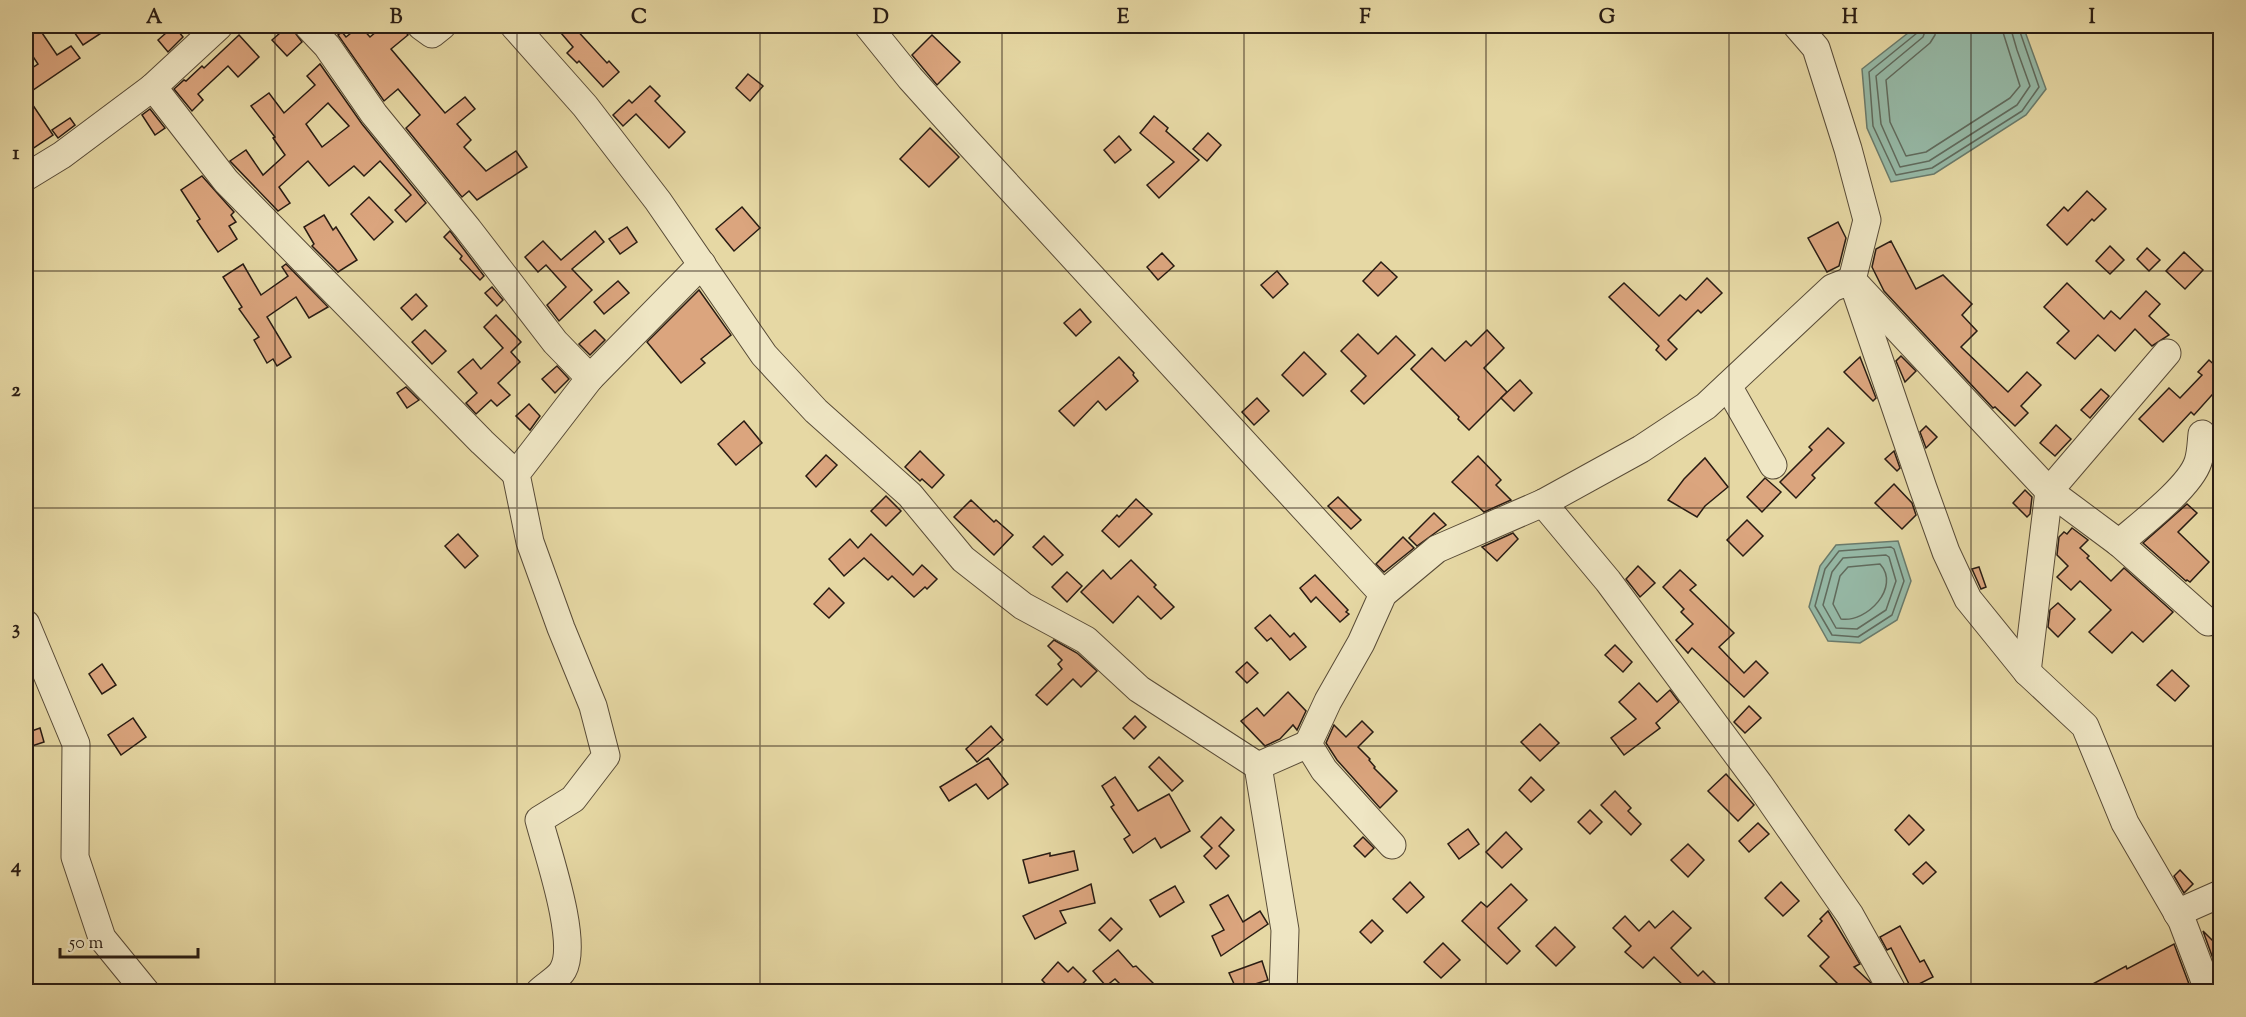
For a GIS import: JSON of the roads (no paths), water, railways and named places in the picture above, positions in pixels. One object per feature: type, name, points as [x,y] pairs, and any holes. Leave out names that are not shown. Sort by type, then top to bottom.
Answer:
[{"type":"street","points":[[26,177],[62,155],[153,87],[219,26]]},
{"type":"street","points":[[308,26],[327,46],[374,114],[468,229],[555,342],[590,378]]},
{"type":"street","points":[[421,26],[432,34],[442,26]]},
{"type":"street","points":[[514,26],[585,106],[658,201],[764,355],[816,411],[910,495],[963,559],[1023,606],[1086,640],[1139,689],[1258,766],[1285,930],[1283,992]]},
{"type":"street","points":[[868,26],[910,78],[964,138],[1383,594]]},
{"type":"street","points":[[1797,26],[1816,48],[1848,149],[1867,220],[1852,280],[1946,552],[1968,599],[2027,672],[2085,726],[2125,823],[2177,912],[2209,992]]},
{"type":"street","points":[[153,87],[226,181],[516,474],[530,543],[593,706],[606,756],[573,799],[538,820],[562,903],[568,951],[563,970],[538,992]]},
{"type":"street","points":[[516,474],[590,378],[702,264]]},
{"type":"street","points":[[1258,766],[1308,744],[1328,701],[1361,643],[1383,594],[1437,549],[1543,504],[1641,449],[1706,406],[1832,288],[1852,280]]},
{"type":"street","points":[[1852,280],[2049,491],[2119,543],[2208,622]]},
{"type":"street","points":[[2027,672],[2049,491],[2167,353]]},
{"type":"street","points":[[1728,386],[1773,465]]},
{"type":"street","points":[[2119,543],[2162,507],[2181,487],[2198,463],[2202,434]]},
{"type":"street","points":[[1543,504],[1608,581],[1759,784],[1850,915],[1893,992]]},
{"type":"street","points":[[26,624],[75,744],[75,857],[102,938],[146,992]]},
{"type":"street","points":[[1308,744],[1324,770],[1392,844]]},
{"type":"street","points":[[2177,912],[2220,894]]},
{"type":"water","points":[[1917,26],[2023,26],[2046,89],[2026,115],[1934,174],[1891,182],[1867,128],[1862,69]]},
{"type":"water","points":[[1898,541],[1911,581],[1897,620],[1860,643],[1828,641],[1809,607],[1820,566],[1836,545]]}]
